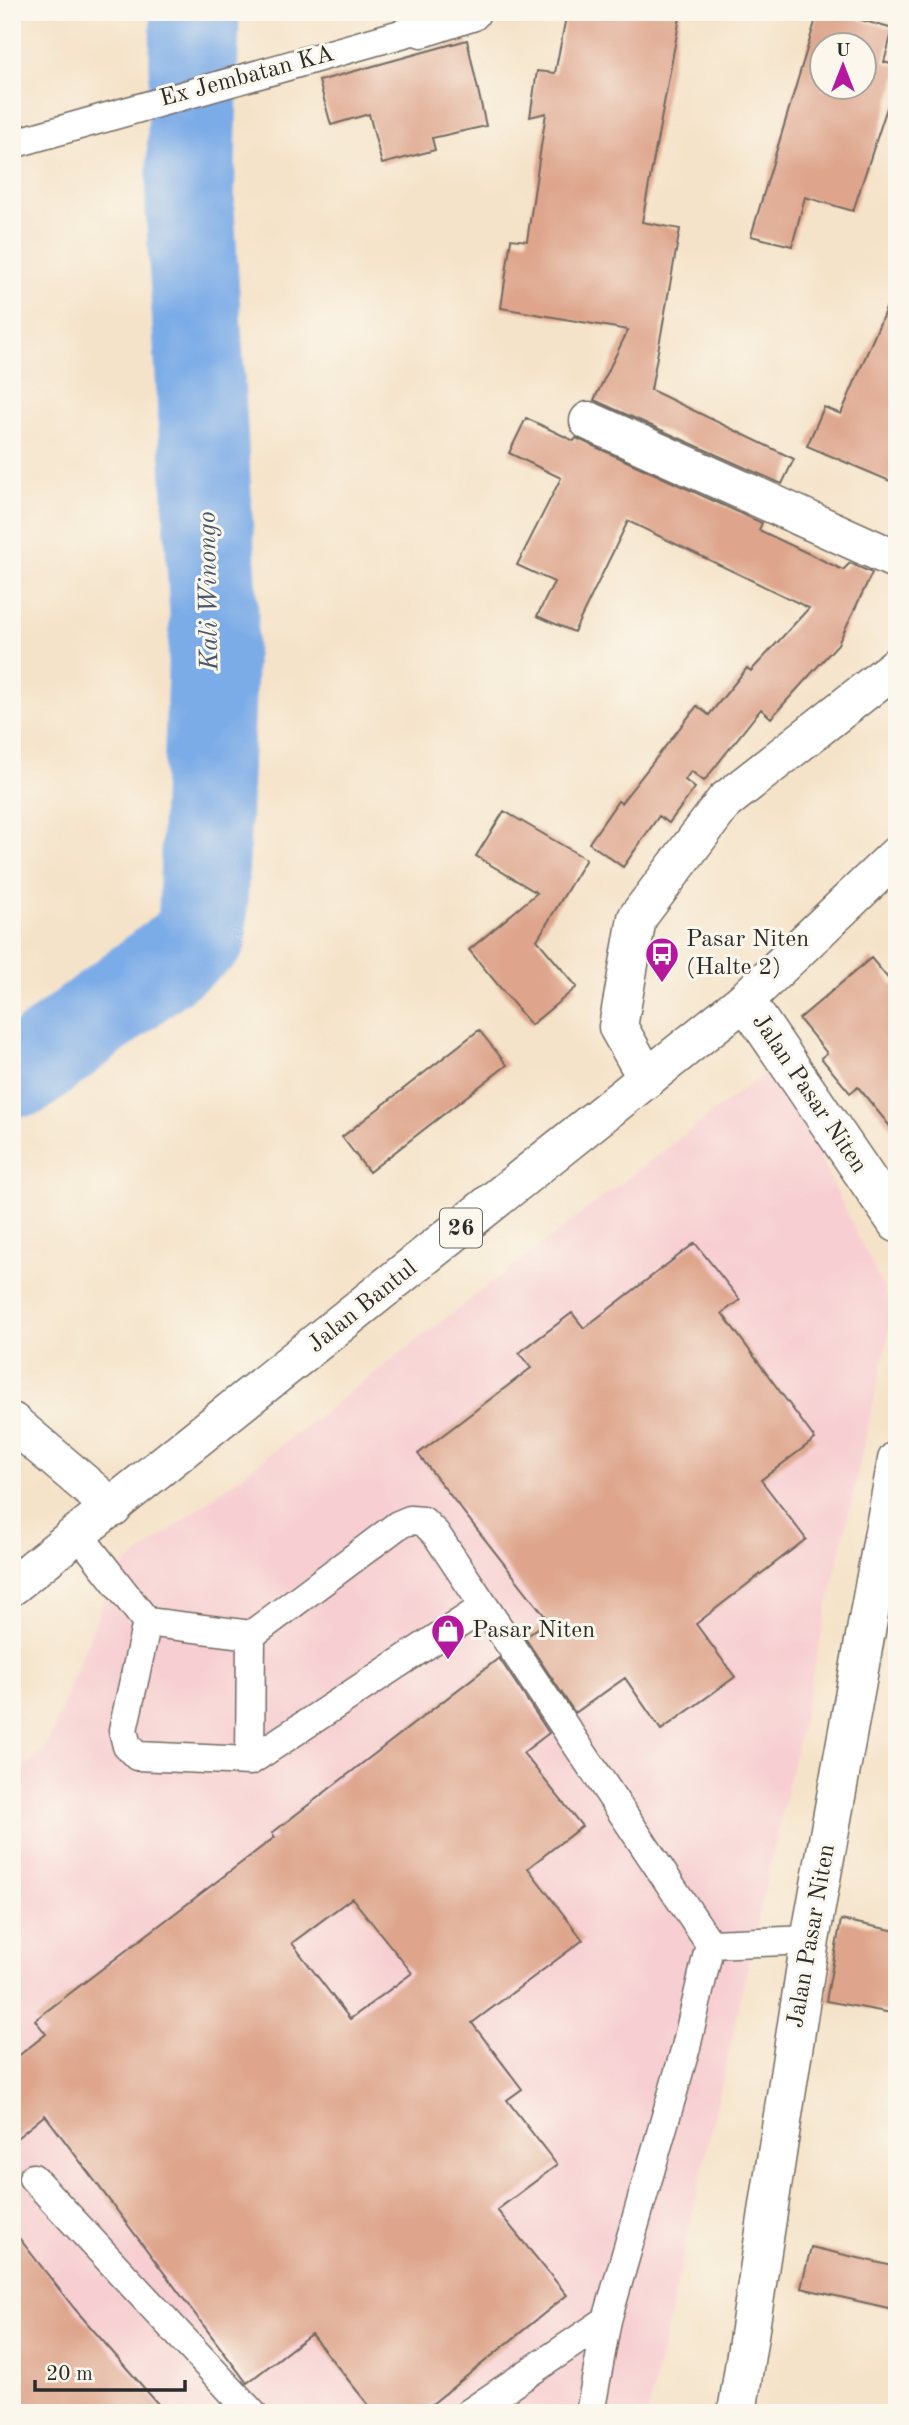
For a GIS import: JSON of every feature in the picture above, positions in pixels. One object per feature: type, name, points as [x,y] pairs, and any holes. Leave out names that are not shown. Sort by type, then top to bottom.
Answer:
[{"type":"street","points":[[422,28],[471,12]]},
{"type":"street","points":[[589,421],[897,560]]},
{"type":"street","points":[[646,1079],[618,1027],[637,918],[725,801],[897,666]]},
{"type":"street","name":"Jalan Bantul","points":[[12,1586],[113,1508],[745,1000],[897,855]]},
{"type":"street","name":"Jalan Pasar Niten","points":[[745,1000],[897,1223]]},
{"type":"street","points":[[12,1422],[113,1508]]},
{"type":"street","name":"Jalan Pasar Niten","points":[[737,2413],[810,1940],[897,1460]]},
{"type":"lane","name":"Ex Jembatan KA","points":[[12,144],[422,28]]},
{"type":"lane","points":[[79,1535],[147,1622],[251,1635],[398,1525],[410,1520],[423,1521],[436,1534],[710,1944],[686,2047],[607,2320],[590,2413]]},
{"type":"lane","points":[[147,1622],[123,1730],[127,1746],[137,1756],[250,1761],[484,1607]]},
{"type":"lane","points":[[250,1761],[251,1635]]},
{"type":"lane","points":[[710,1944],[810,1940]]},
{"type":"lane","points":[[33,2178],[252,2413]]},
{"type":"lane","points":[[469,2413],[607,2320]]},
{"type":"shaded area","name":"Pasar Niten","points":[[775,1065],[894,1310],[648,2413],[12,2413],[12,1776],[45,1749],[115,1573]]},
{"type":"building","points":[[567,12],[681,12],[642,222],[680,229],[651,390],[794,459],[782,484],[594,400],[628,330],[501,308],[511,239],[527,241],[546,113],[530,117],[537,71],[555,73]]},
{"type":"building","points":[[818,12],[833,12],[893,29],[884,62],[897,66],[897,77],[853,211],[805,197],[792,246],[751,236],[808,45],[808,102],[878,102],[878,32],[812,32]]},
{"type":"building","points":[[467,40],[486,126],[432,138],[435,150],[382,164],[369,114],[331,125],[319,81]]},
{"type":"building","points":[[897,283],[897,484],[807,446],[824,407],[841,414]]},
{"type":"building","points":[[526,418],[762,523],[759,530],[843,570],[850,563],[872,573],[838,644],[771,718],[761,709],[704,781],[691,771],[685,780],[695,788],[669,823],[659,816],[623,867],[589,843],[618,801],[621,803],[697,706],[709,715],[747,668],[751,671],[809,608],[628,521],[574,632],[537,616],[554,582],[517,565],[561,478],[509,453]]},
{"type":"building","points":[[504,811],[586,859],[537,940],[577,987],[531,1025],[469,950],[537,893],[476,856]]},
{"type":"building","points":[[871,958],[897,989],[897,1135],[858,1087],[850,1093],[821,1058],[827,1053],[799,1019]]},
{"type":"building","points":[[479,1030],[507,1065],[369,1172],[342,1137]]},
{"type":"building","points":[[695,1243],[740,1300],[722,1313],[815,1439],[761,1480],[806,1539],[696,1624],[735,1677],[661,1730],[625,1678],[575,1713],[525,1638],[548,1620],[418,1454],[531,1368],[519,1353],[572,1313],[584,1328]]},
{"type":"building","points":[[499,1658],[549,1733],[523,1753],[582,1826],[528,1868],[583,1940],[472,2023],[522,2089],[507,2100],[557,2165],[497,2210],[567,2295],[421,2413],[375,2413],[311,2334],[247,2383],[45,2115],[12,2142],[12,2061],[46,2034],[35,2020],[275,1837],[272,1833]],"holes":[[[352,1898],[412,1973],[350,2019],[292,1943]]]},
{"type":"building","points":[[841,1920],[897,1931],[897,2014],[826,2001]]},
{"type":"building","points":[[12,2229],[74,2308],[166,2413],[12,2413]]},
{"type":"building","points":[[811,2247],[897,2267],[897,2310],[801,2288]]},
{"type":"waterway","name":"Kali Winongo","points":[[12,1072],[24,1072],[202,935],[214,615],[190,209],[195,12]]},
{"type":"place","name":"Pasar Niten (Halte 2)","points":[[662,984]]},
{"type":"place","name":"Pasar Niten","points":[[448,1661]]}]
